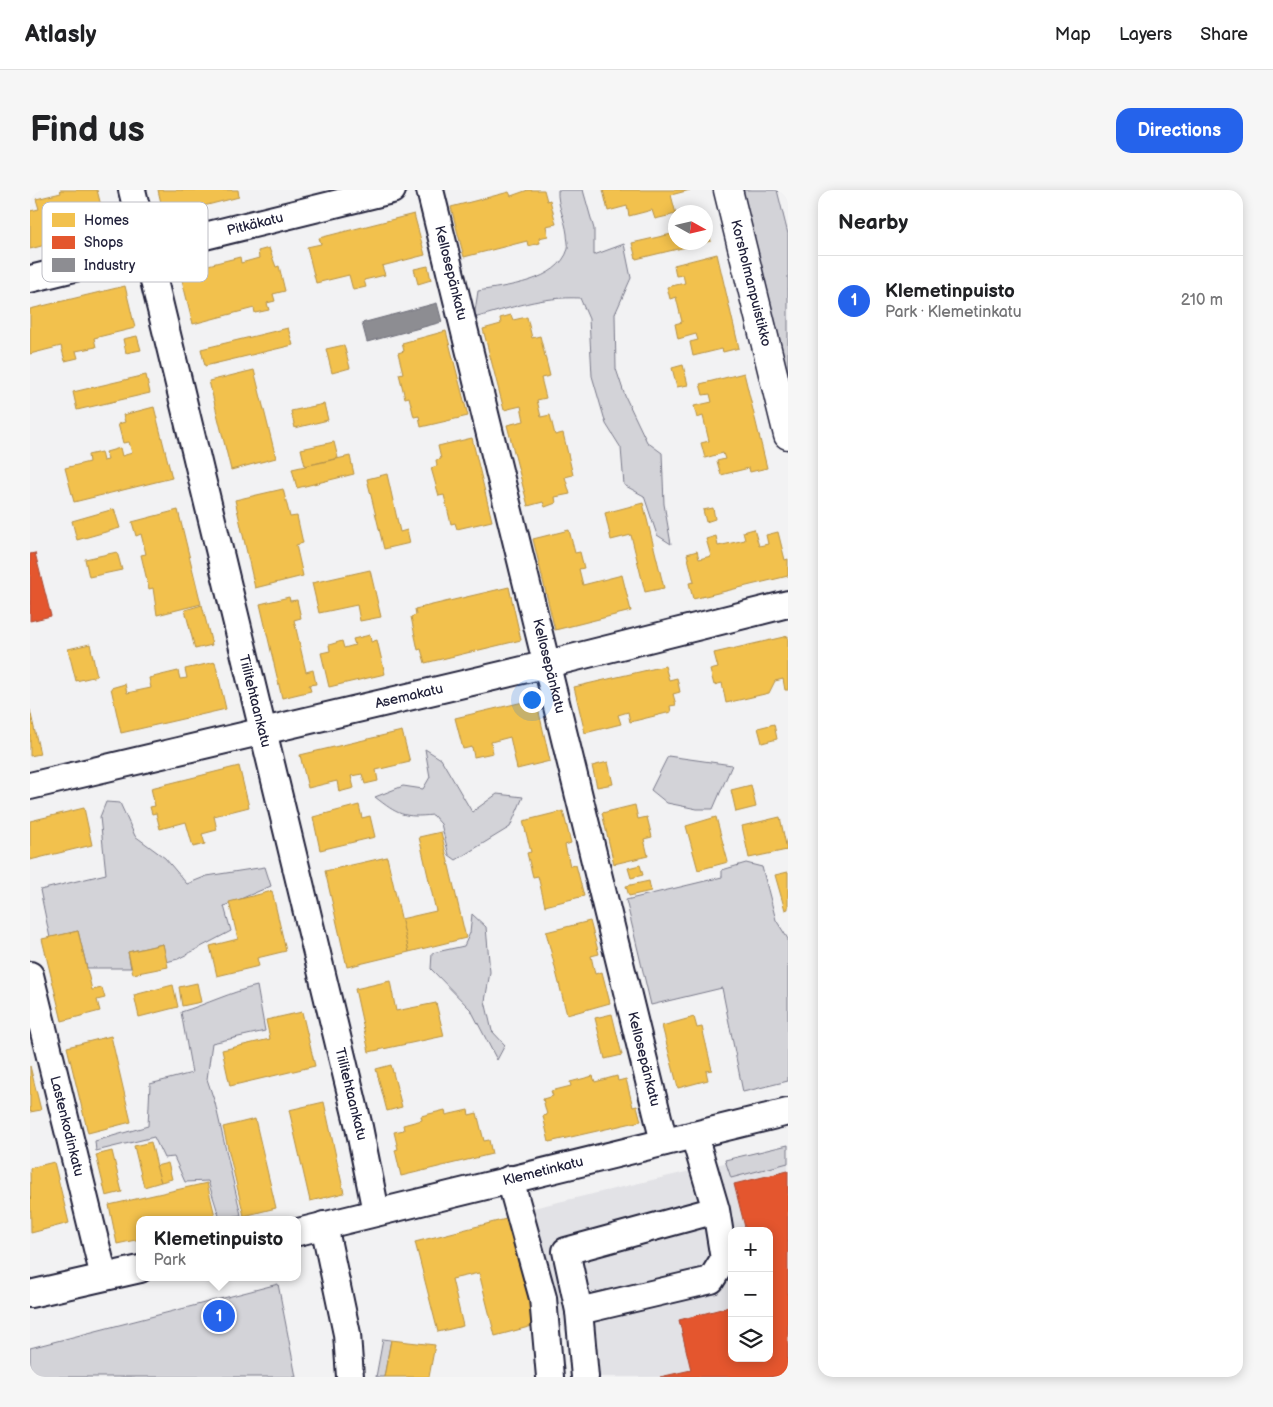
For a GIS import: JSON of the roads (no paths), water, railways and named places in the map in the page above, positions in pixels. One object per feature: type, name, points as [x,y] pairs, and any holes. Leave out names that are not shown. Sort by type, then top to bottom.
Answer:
[{"type":"main road","name":"Korsholmanpuistikko","points":[[728,190],[788,435]]},
{"type":"street","name":"Pitkäkatu","points":[[208,236],[392,190]]},
{"type":"street","name":"Kellosepänkatu","points":[[430,190],[664,1142]]},
{"type":"street","name":"Tiilitehtaankatu","points":[[153,282],[363,1146],[376,1212]]},
{"type":"street","name":"Asemakatu","points":[[30,786],[548,664],[788,604]]},
{"type":"street","name":"Lastenkodinkatu","points":[[30,975],[104,1277]]},
{"type":"street","name":"Klemetinkatu","points":[[301,1231],[788,1112]]},
{"type":"street","points":[[543,1298],[577,1301],[711,1280],[724,1259],[716,1210],[694,1134]]},
{"type":"street","points":[[510,1179],[543,1298],[550,1377]]},
{"type":"street","points":[[585,1377],[577,1301],[566,1251],[716,1210]]},
{"type":"street","points":[[324,1225],[347,1334],[350,1377]]},
{"type":"street","points":[[30,1294],[136,1270]]},
{"type":"place","name":"Klemetinpuisto","points":[[219,1316]]}]
